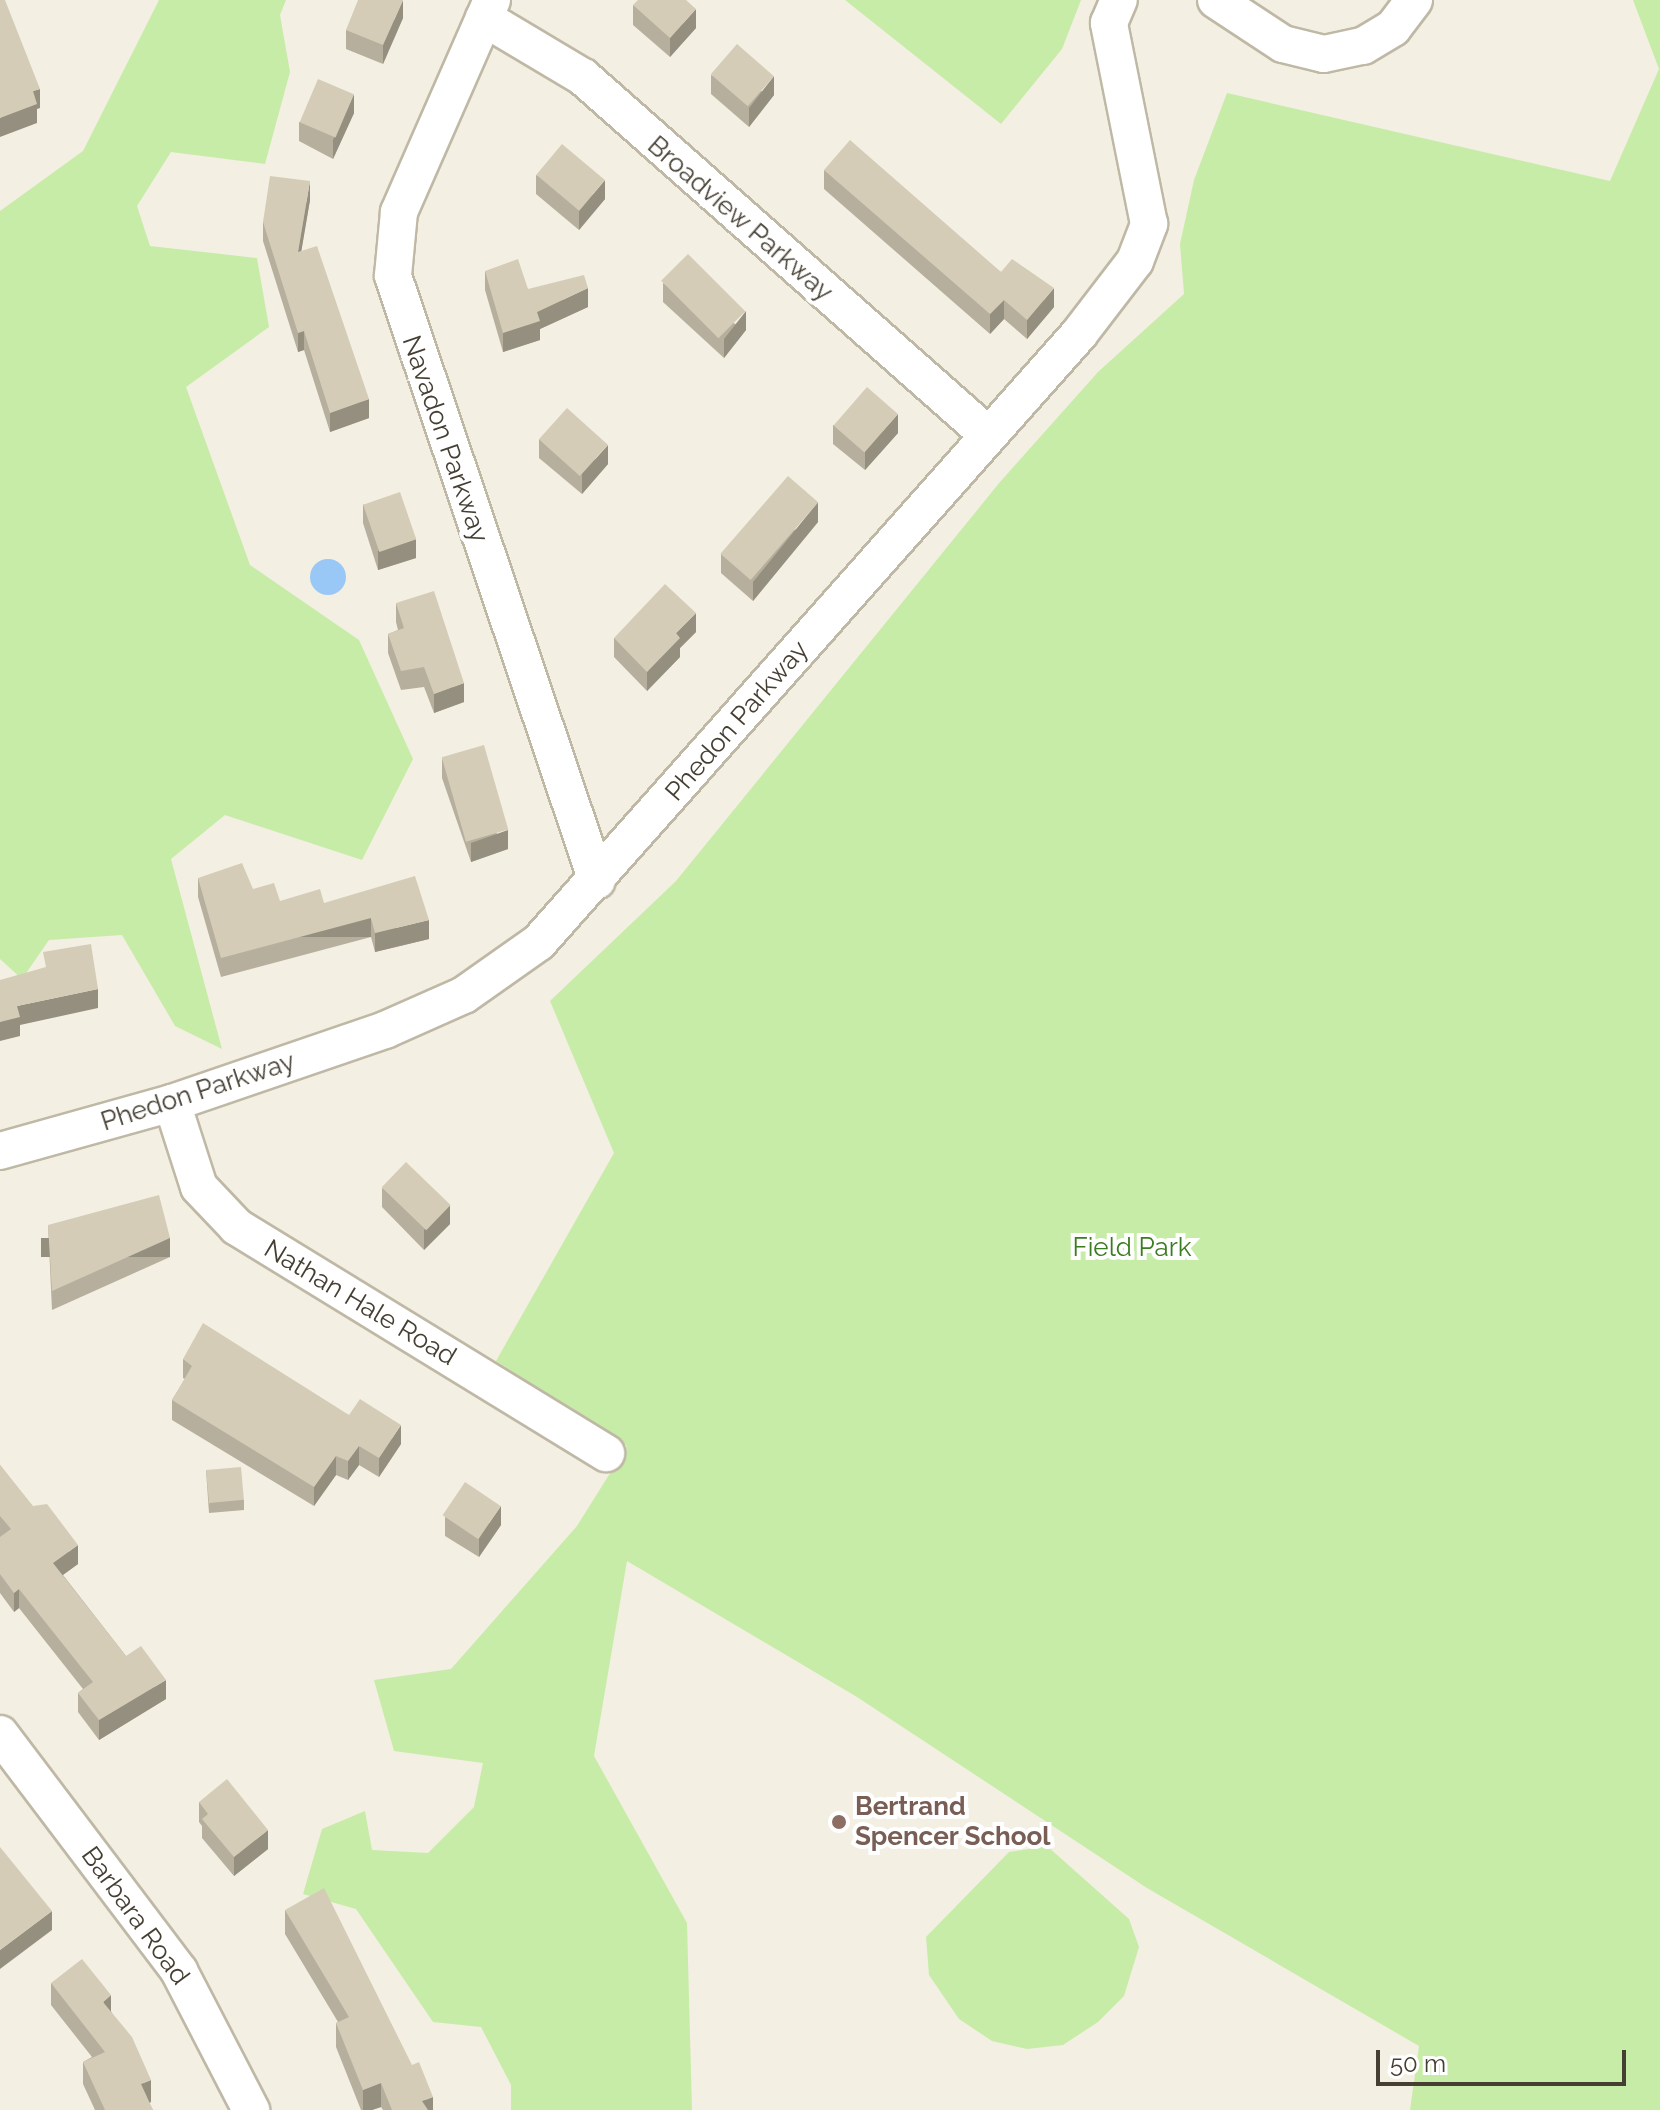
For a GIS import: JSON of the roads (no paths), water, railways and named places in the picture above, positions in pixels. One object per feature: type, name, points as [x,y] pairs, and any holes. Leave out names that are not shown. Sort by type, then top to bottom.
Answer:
[{"type":"street","name":"Phedon Parkway","points":[[0,1151],[172,1103],[385,1030],[464,995],[539,942],[597,881],[1117,285],[1149,224],[1109,23],[1119,0]]},
{"type":"street","points":[[1216,0],[1283,44],[1324,54],[1363,46],[1393,28],[1414,0]]},
{"type":"street","name":"Broadview Parkway","points":[[488,9],[583,77],[987,434]]},
{"type":"street","name":"Navadon Parkway","points":[[488,9],[399,212],[393,276],[597,881]]},
{"type":"street","name":"Nathan Hale Road","points":[[172,1103],[199,1187],[237,1227],[606,1453]]},
{"type":"street","name":"Barbara Road","points":[[0,1734],[179,1971],[251,2110]]},
{"type":"water","points":[[328,559],[341,564],[346,577],[341,590],[328,595],[315,590],[310,577],[315,564]]},
{"type":"place","name":"Bertrand Spencer School","points":[[839,1822]]},
{"type":"park label","name":"Field Park","points":[[1132,1248]]}]
